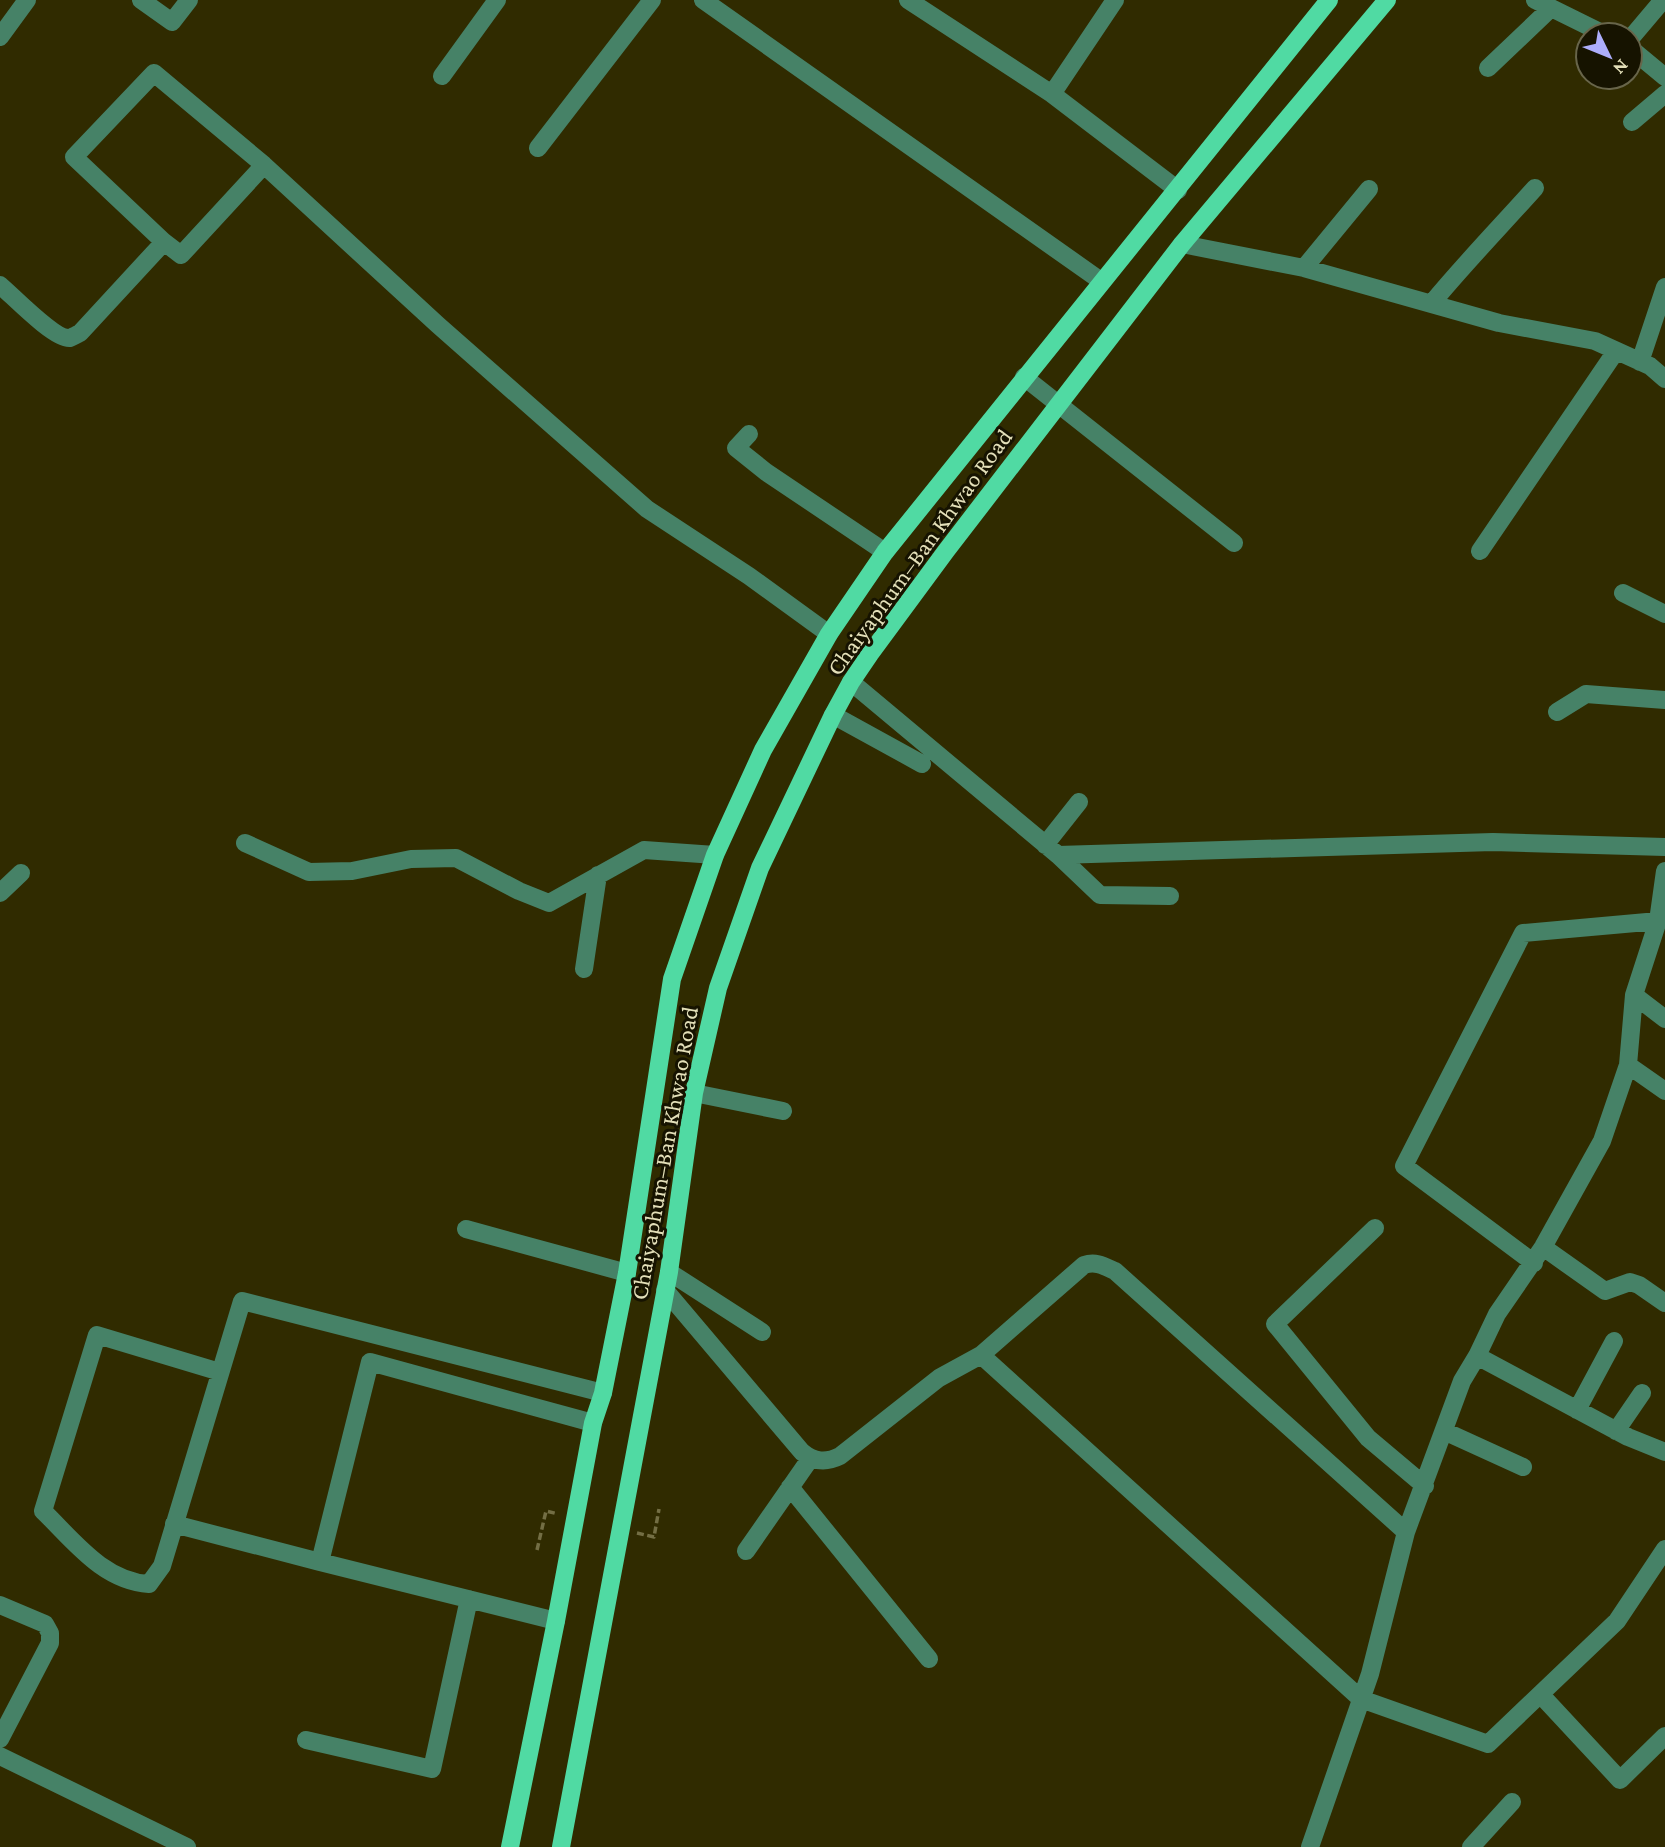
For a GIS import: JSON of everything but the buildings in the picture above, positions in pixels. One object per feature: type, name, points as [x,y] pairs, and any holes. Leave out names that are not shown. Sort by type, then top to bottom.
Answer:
[{"type":"main road","name":"Chaiyaphum–Ban Khwao Road","points":[[510,1847],[593,1423],[603,1392],[627,1273],[672,979],[715,855],[763,750],[829,634],[886,552],[1329,0]]},
{"type":"main road","name":"Chaiyaphum–Ban Khwao Road","points":[[561,1847],[667,1281],[694,1093],[718,988],[760,868],[851,682],[946,551],[1182,244],[1387,0]]},
{"type":"street","points":[[0,37],[27,0]]},
{"type":"street","points":[[141,0],[172,22],[189,0]]},
{"type":"street","points":[[442,76],[497,0]]},
{"type":"street","points":[[538,148],[652,0]]},
{"type":"street","points":[[703,0],[1101,281]]},
{"type":"street","points":[[908,0],[1052,94],[1178,190]]},
{"type":"street","points":[[1052,94],[1115,0]]},
{"type":"street","points":[[1644,22],[1663,0]]},
{"type":"street","points":[[1488,68],[1543,4],[1578,21]]},
{"type":"street","points":[[1644,60],[1665,77]]},
{"type":"street","points":[[264,165],[181,255],[74,157],[154,73],[264,165],[438,325],[647,509],[749,576],[829,634]]},
{"type":"street","points":[[1632,122],[1665,94]]},
{"type":"street","points":[[1432,303],[1467,260],[1535,188]]},
{"type":"street","points":[[1304,268],[1369,189]]},
{"type":"street","points":[[0,285],[62,336],[71,338],[80,332],[164,242]]},
{"type":"street","points":[[1182,244],[1304,268],[1499,323],[1595,341],[1640,362],[1665,379]]},
{"type":"street","points":[[1640,362],[1665,287]]},
{"type":"street","points":[[1480,551],[1616,351]]},
{"type":"street","points":[[1024,377],[1234,543]]},
{"type":"street","points":[[749,434],[736,448],[766,472],[886,552]]},
{"type":"street","points":[[1623,593],[1665,614]]},
{"type":"street","points":[[851,682],[1051,850],[1100,895],[1170,896]]},
{"type":"street","points":[[1557,712],[1586,694],[1665,700]]},
{"type":"street","points":[[833,715],[922,764]]},
{"type":"street","points":[[1051,850],[1079,802]]},
{"type":"street","points":[[1051,850],[1493,842],[1665,847]]},
{"type":"street","points":[[245,843],[309,872],[352,871],[411,859],[456,858],[519,891],[549,903],[644,850],[715,855]]},
{"type":"street","points":[[1310,1847],[1370,1674],[1406,1532],[1462,1381],[1497,1314],[1534,1263],[1602,1142],[1628,1065],[1634,995],[1658,921],[1665,871]]},
{"type":"street","points":[[0,893],[21,873]]},
{"type":"street","points":[[584,969],[598,875]]},
{"type":"street","points":[[1534,1263],[1404,1166],[1523,933],[1658,921]]},
{"type":"street","points":[[1634,995],[1665,1019]]},
{"type":"street","points":[[1628,1065],[1665,1091]]},
{"type":"street","points":[[694,1093],[783,1111]]},
{"type":"street","points":[[1376,1228],[1275,1324],[1368,1438],[1425,1486]]},
{"type":"street","points":[[466,1229],[627,1273]]},
{"type":"street","points":[[1543,1247],[1605,1291],[1630,1282],[1665,1303]]},
{"type":"street","points":[[667,1281],[802,1452],[810,1459],[830,1461],[939,1378],[981,1355],[1084,1265],[1092,1262],[1100,1264],[1115,1271],[1406,1532]]},
{"type":"street","points":[[667,1281],[762,1332]]},
{"type":"street","points":[[220,1372],[97,1335],[43,1511],[95,1563],[132,1583],[149,1584],[162,1566],[242,1301],[603,1392]]},
{"type":"street","points":[[1577,1410],[1614,1341]]},
{"type":"street","points":[[981,1355],[1361,1699],[1488,1744],[1617,1621],[1665,1549]]},
{"type":"street","points":[[1477,1356],[1616,1431],[1650,1448],[1665,1452]]},
{"type":"street","points":[[320,1562],[370,1362],[593,1423]]},
{"type":"street","points":[[1616,1431],[1642,1393]]},
{"type":"street","points":[[1444,1431],[1523,1467]]},
{"type":"street","points":[[746,1552],[810,1459]]},
{"type":"street","points":[[790,1487],[929,1659]]},
{"type":"street","points":[[174,1524],[556,1621]]},
{"type":"street","points":[[306,1740],[432,1769],[469,1599]]},
{"type":"street","points":[[0,1605],[45,1624],[50,1633],[50,1643],[0,1739]]},
{"type":"street","points":[[1541,1695],[1620,1780],[1665,1736]]},
{"type":"street","points":[[0,1756],[187,1847]]},
{"type":"street","points":[[1471,1847],[1512,1802]]},
{"type":"path","points":[[627,1531],[654,1537],[659,1509]]},
{"type":"path","points":[[537,1550],[546,1511],[560,1515]]}]
